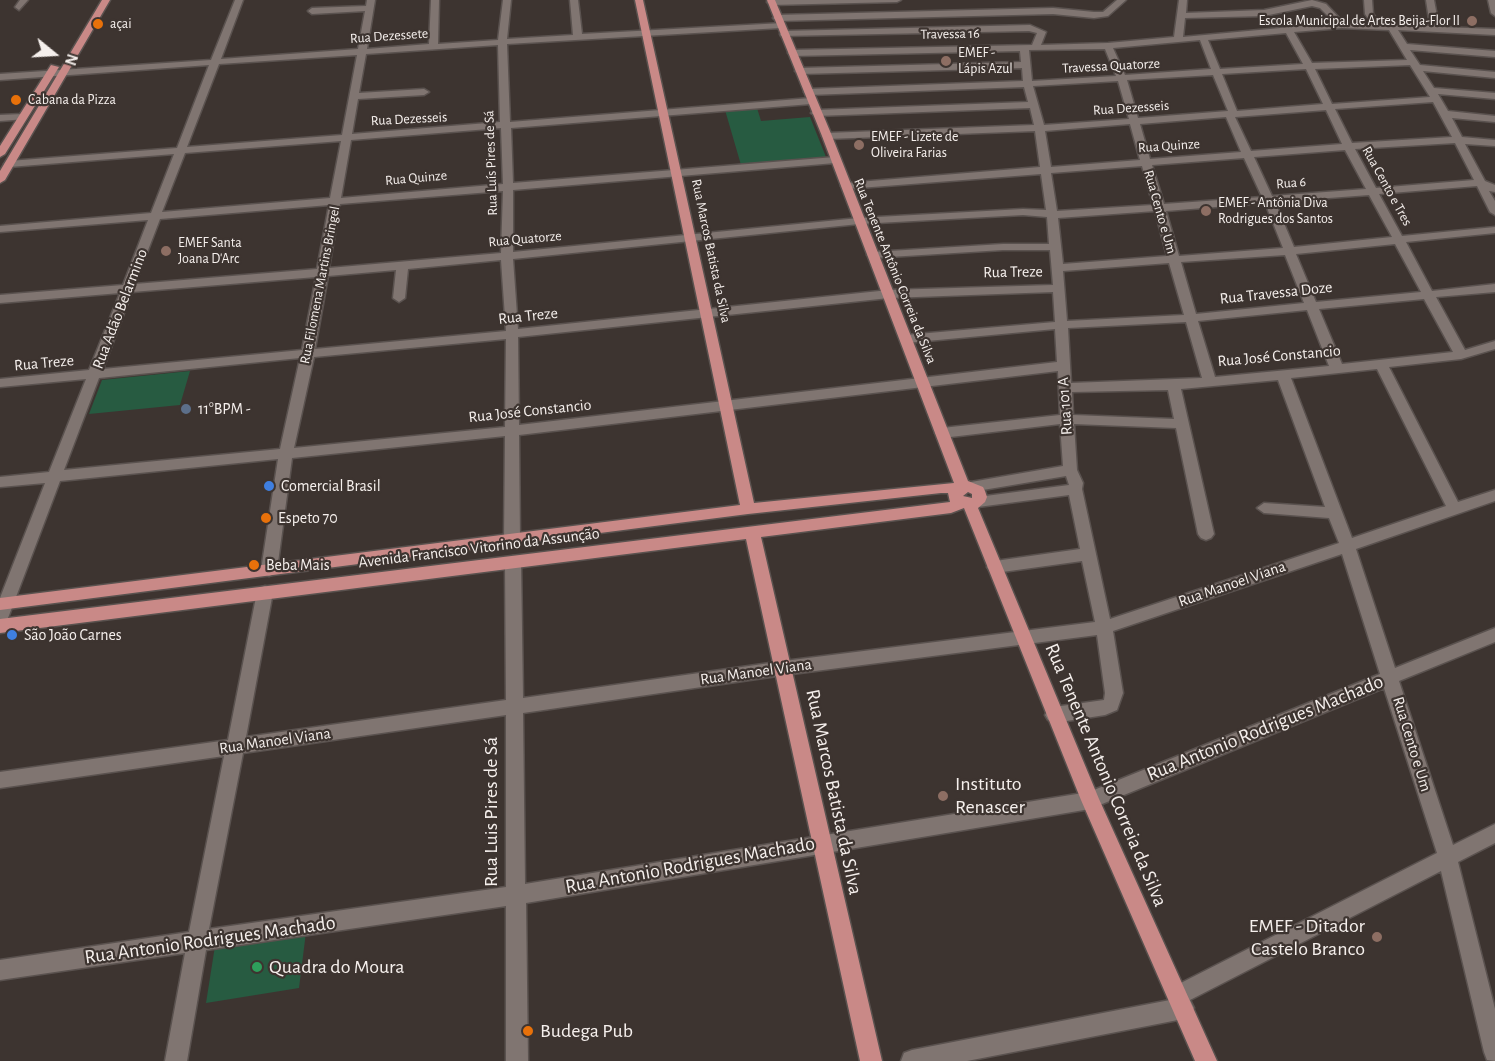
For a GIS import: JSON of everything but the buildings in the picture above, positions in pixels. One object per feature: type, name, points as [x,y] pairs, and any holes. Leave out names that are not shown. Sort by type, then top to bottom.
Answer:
[{"type":"main road","points":[[78,28],[94,0]]},
{"type":"main road","points":[[0,180],[106,0]]},
{"type":"main road","name":"Rua Marcos Batista da Silva","points":[[639,0],[748,509]]},
{"type":"main road","name":"Rua Tenente Antônio Correia da Silva","points":[[771,1],[827,136],[967,495]]},
{"type":"main road","points":[[66,46],[79,45]]},
{"type":"main road","points":[[0,154],[58,59],[71,58]]},
{"type":"main road","name":"Avenida Francisco Vitorino da Assunção","points":[[2,608],[269,570],[512,541],[748,509],[940,488],[967,495]]},
{"type":"main road","name":"Avenida Francisco Vitorino da Assunção","points":[[0,626],[951,508],[967,495]]},
{"type":"main road","name":"Rua Tenente Antonio Correia da Silva","points":[[967,495],[1054,715],[1206,1061]]},
{"type":"main road","points":[[748,509],[761,512],[766,519],[764,527],[752,532],[735,522],[736,516],[748,509]]},
{"type":"main road","name":"Rua Marcos Batista da Silva","points":[[752,532],[871,1061]]},
{"type":"main road","points":[[448,549],[449,570]]},
{"type":"main road","points":[[265,592],[253,589],[252,583],[256,576],[269,570]]},
{"type":"street","name":"Rua Adão Belarmino","points":[[2,608],[57,476],[181,150],[217,63],[239,0]]},
{"type":"street","points":[[433,47],[435,0]]},
{"type":"street","name":"Rua Luís Pires de Sá","points":[[507,0],[502,42],[508,186],[507,255],[512,334],[512,541]]},
{"type":"street","points":[[574,0],[578,37]]},
{"type":"street","points":[[771,1],[897,0],[946,87],[969,118]]},
{"type":"street","points":[[780,26],[906,15],[1053,11],[1094,15],[1105,14],[1122,0]]},
{"type":"street","points":[[1178,40],[1183,0]]},
{"type":"street","points":[[1368,0],[1369,14],[1377,25]]},
{"type":"street","points":[[1430,0],[1435,28]]},
{"type":"street","points":[[1491,0],[1495,13]]},
{"type":"street","points":[[312,11],[370,4]]},
{"type":"street","name":"Rua Filomena Martins Bringel","points":[[269,570],[286,453],[308,353],[370,4]]},
{"type":"street","points":[[1181,16],[1264,13],[1302,4],[1320,4],[1341,25]]},
{"type":"street","name":"Travessa 16","points":[[792,53],[1108,45],[1341,25],[1495,32]]},
{"type":"street","name":"Rua Dezessete","points":[[0,77],[363,51],[780,26]]},
{"type":"street","points":[[780,26],[914,31]]},
{"type":"street","points":[[1391,26],[1444,114],[1495,212]]},
{"type":"street","name":"Rua 101 A","points":[[914,31],[1030,28],[1040,30],[1042,35],[1030,46],[1027,65],[1028,84],[1040,128],[1052,215],[1059,288],[1065,419],[1070,470],[1075,478],[1075,489],[1104,627],[1113,701],[1105,708],[1054,715]]},
{"type":"street","name":"Rua Cento e Tres","points":[[1289,31],[1309,66],[1348,146],[1461,355]]},
{"type":"street","points":[[1203,38],[1218,71],[1218,80],[1337,369]]},
{"type":"street","name":"Rua Cento e Um","points":[[1108,45],[1122,79],[1135,121],[1209,380]]},
{"type":"street","points":[[1404,47],[1495,54]]},
{"type":"street","points":[[800,71],[1027,65]]},
{"type":"street","name":"Travessa Quatorze","points":[[810,97],[1309,66],[1416,65],[1495,75]]},
{"type":"street","points":[[355,96],[424,92]]},
{"type":"street","name":"Rua Dezesseis","points":[[827,136],[969,118],[1040,128],[1232,114],[1433,95],[1495,96]]},
{"type":"street","name":"Rua Dezesseis","points":[[9,164],[348,136],[504,127],[662,114],[810,97]]},
{"type":"street","points":[[816,113],[969,118],[1033,105]]},
{"type":"street","points":[[1444,114],[1495,119]]},
{"type":"street","points":[[0,118],[23,117]]},
{"type":"street","name":"Rua Quinze","points":[[846,186],[1348,146],[1458,140],[1495,143]]},
{"type":"street","name":"Rua Quinze","points":[[0,229],[835,160]]},
{"type":"street","name":"Rua 6","points":[[1052,215],[1161,210],[1480,183],[1495,189]]},
{"type":"street","name":"Rua Quatorze","points":[[0,299],[323,270],[402,266],[860,221],[1023,212],[1052,215]]},
{"type":"street","name":"Rua Treze","points":[[1057,268],[1288,251],[1495,230]]},
{"type":"street","points":[[873,255],[1003,247],[1054,247]]},
{"type":"street","points":[[399,298],[402,266]]},
{"type":"street","name":"Rua Treze","points":[[0,383],[706,315],[889,294],[1059,288]]},
{"type":"street","name":"Rua Travessa Doze","points":[[906,339],[1060,325],[1190,318],[1495,288]]},
{"type":"street","name":"Rua José Constancio","points":[[1065,388],[1174,385],[1283,375],[1461,355],[1495,345]]},
{"type":"street","points":[[1381,364],[1454,508]]},
{"type":"street","name":"Rua José Constancio","points":[[0,482],[511,431],[1062,366]]},
{"type":"street","name":"Rua Cento e Um","points":[[1283,375],[1336,513],[1391,677],[1447,856],[1495,1052]]},
{"type":"street","points":[[1174,385],[1206,534]]},
{"type":"street","points":[[942,433],[1065,419],[1183,424]]},
{"type":"street","points":[[967,495],[1070,470]]},
{"type":"street","points":[[967,495],[1075,489]]},
{"type":"street","name":"Rua Manoel Viana","points":[[0,780],[784,668],[1104,627],[1132,620],[1454,508],[1494,498]]},
{"type":"street","points":[[1264,508],[1336,513]]},
{"type":"street","points":[[995,567],[1088,554]]},
{"type":"street","name":"Rua Luis Pires de Sá","points":[[513,562],[517,1061]]},
{"type":"street","points":[[177,1061],[197,942],[265,592]]},
{"type":"street","name":"Rua Antonio Rodrigues Machado","points":[[0,970],[514,895],[1090,800],[1495,635]]},
{"type":"street","points":[[912,1061],[1180,1001],[1447,856],[1495,833]]},
{"type":"green space","points":[[757,108],[761,121],[810,117],[826,157],[741,165],[725,110]]},
{"type":"green space","points":[[190,371],[180,405],[89,414],[102,380]]},
{"type":"green space","name":"Quadra do Moura","points":[[306,932],[299,988],[206,1003],[215,946]]},
{"type":"place","name":"Escola Municipal de Artes Beija-Flor II","points":[[1472,21]]},
{"type":"place","name":"açai","points":[[98,24]]},
{"type":"place","name":"EMEF - Lápis Azul","points":[[946,61]]},
{"type":"place","name":"Cabana da Pizza","points":[[16,100]]},
{"type":"place","name":"EMEF - Lizete de Oliveira Farias","points":[[859,145]]},
{"type":"place","name":"EMEF - Antônia Diva Rodrigues dos Santos","points":[[1206,211]]},
{"type":"place","name":"EMEF Santa Joana D'Arc","points":[[166,251]]},
{"type":"place","name":"11°BPM -","points":[[186,409]]},
{"type":"place","name":"Comercial Brasil","points":[[269,486]]},
{"type":"place","name":"Espeto 70","points":[[266,518]]},
{"type":"place","name":"Beba Mais","points":[[254,565]]},
{"type":"place","name":"São João Carnes","points":[[12,635]]},
{"type":"place","name":"Instituto Renascer","points":[[943,796]]},
{"type":"place","name":"EMEF - Ditador Castelo Branco","points":[[1377,937]]},
{"type":"place","name":"Quadra do Moura","points":[[257,967]]},
{"type":"place","name":"Budega Pub","points":[[528,1031]]}]
